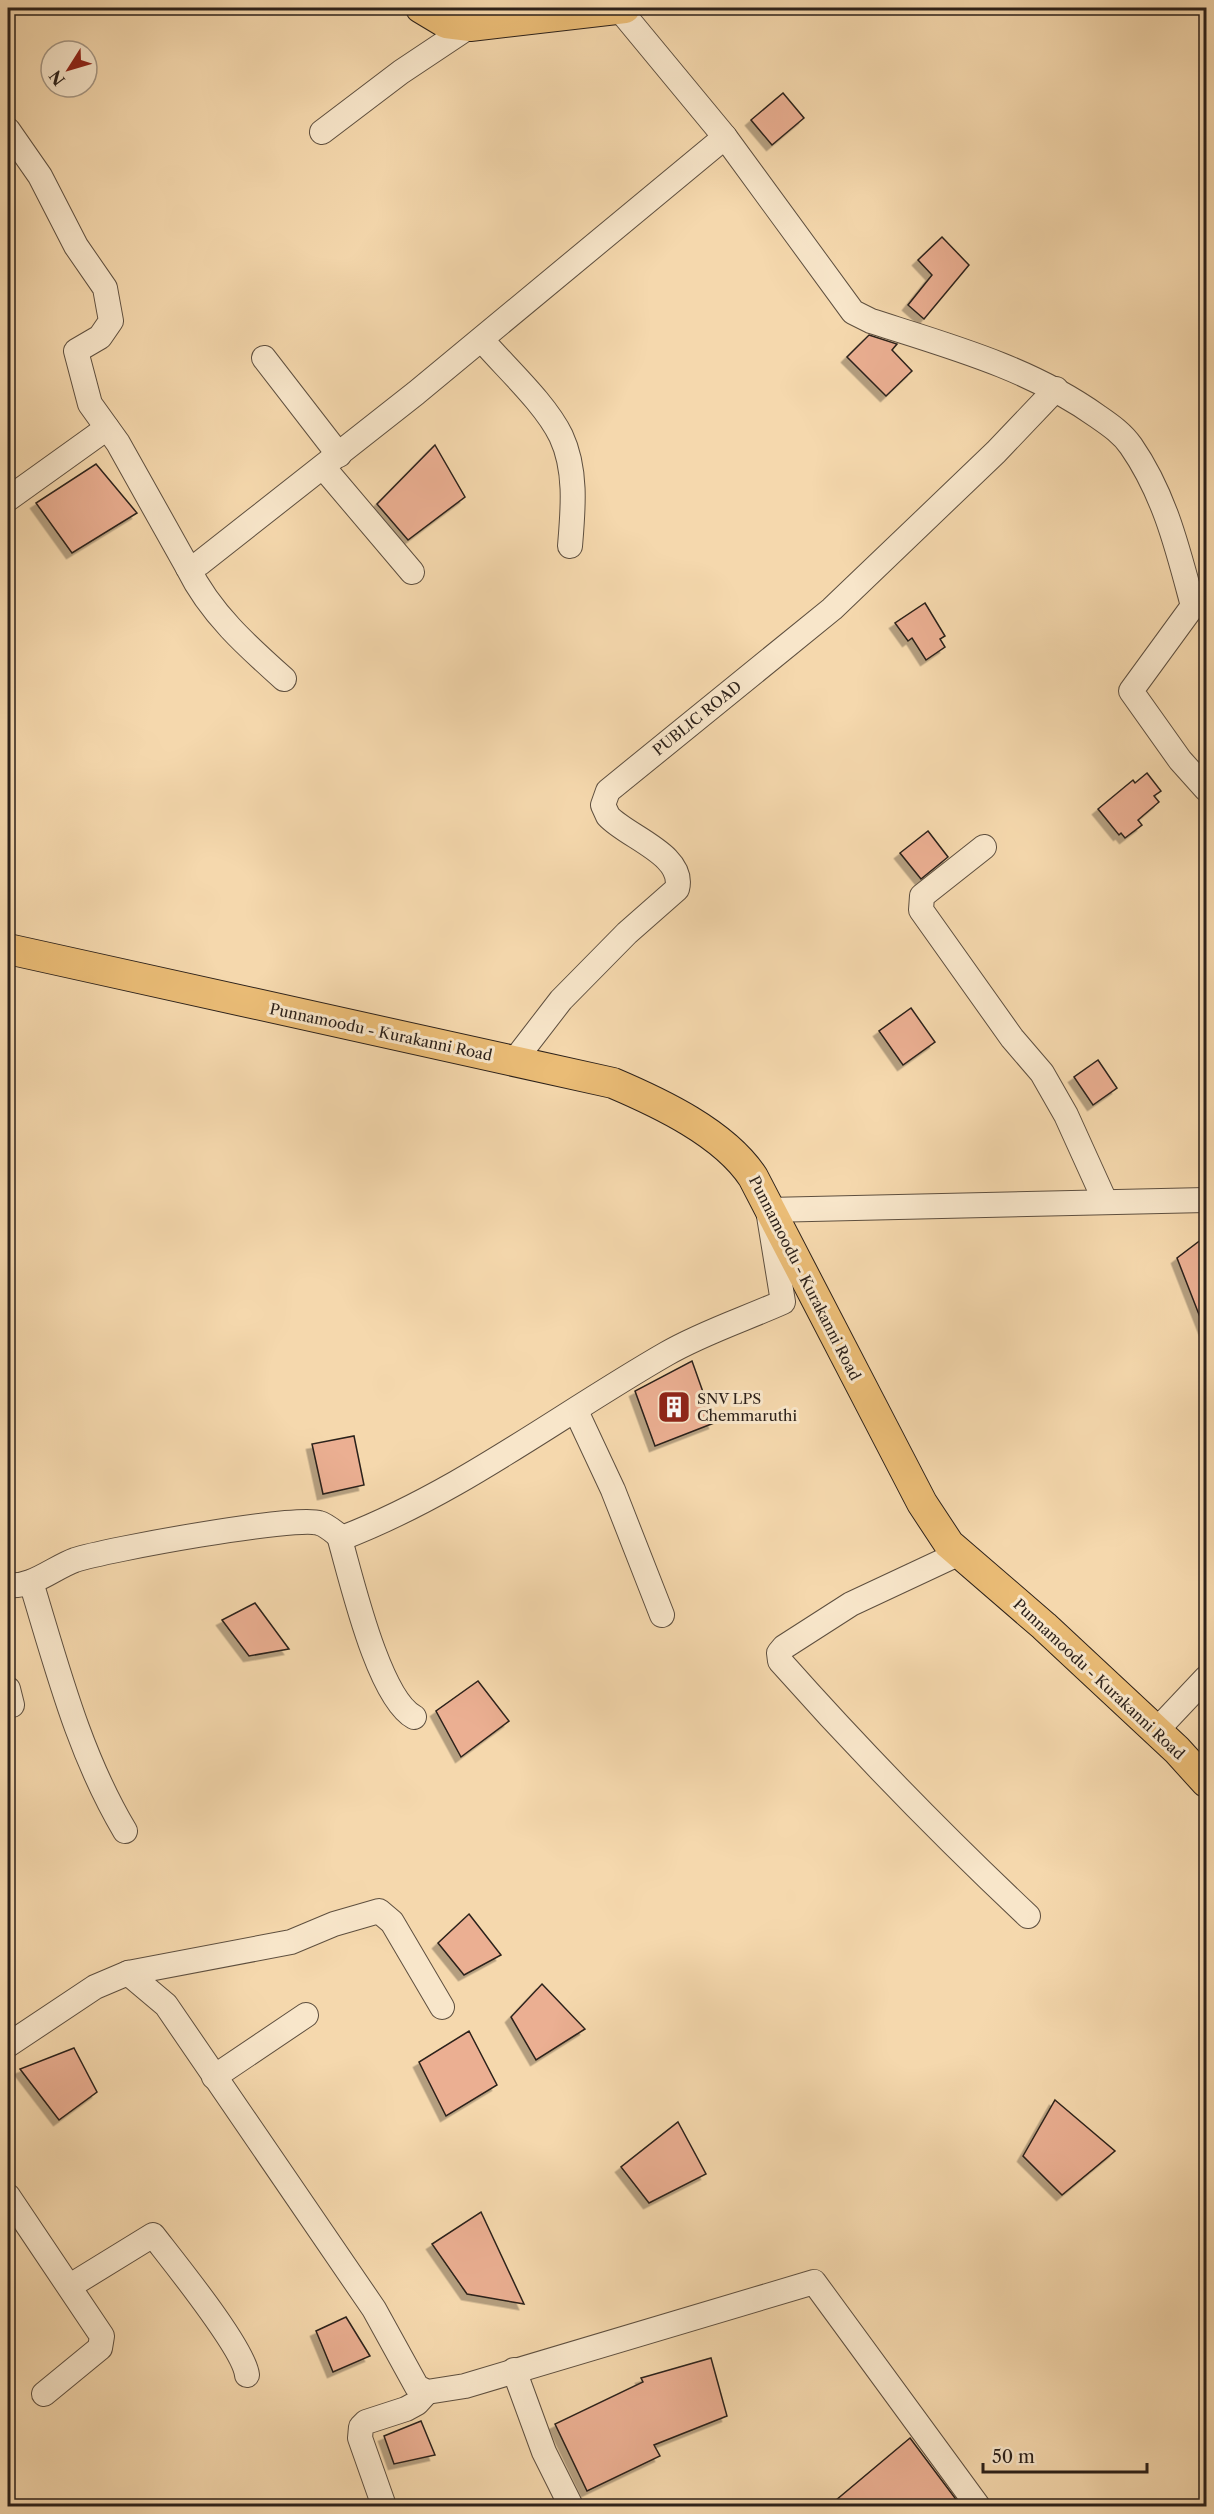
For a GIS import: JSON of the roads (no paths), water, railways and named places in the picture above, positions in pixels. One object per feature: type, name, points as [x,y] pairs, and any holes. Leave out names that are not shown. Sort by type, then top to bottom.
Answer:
[{"type":"main road","points":[[421,8],[446,23],[470,26],[622,9]]},
{"type":"main road","name":"Punnamoodu - Kurakanni Road","points":[[8,949],[613,1083],[681,1118],[727,1146],[753,1177],[768,1210],[922,1503],[949,1544],[1044,1626],[1156,1731],[1206,1782]]},
{"type":"street","points":[[622,9],[725,137],[853,312],[871,321],[992,361],[1056,389],[1112,426],[1136,453],[1170,520],[1200,601],[1131,691],[1180,760],[1206,789]]},
{"type":"street","points":[[322,132],[401,72],[470,26]]},
{"type":"street","points":[[8,130],[40,176],[76,246],[105,288],[111,321],[100,338],[76,351],[90,404],[107,428],[199,590],[239,638],[284,679]]},
{"type":"street","points":[[188,568],[200,563],[482,340],[725,137]]},
{"type":"street","points":[[482,340],[547,416],[561,436],[570,465],[574,505],[570,546]]},
{"type":"street","points":[[264,358],[331,461],[412,572]]},
{"type":"street","name":"PUBLIC ROAD","points":[[514,1061],[561,1000],[627,933],[677,889],[678,876],[670,860],[608,816],[603,806],[608,791],[832,609],[996,452],[1056,389]]},
{"type":"street","points":[[8,499],[107,428]]},
{"type":"street","points":[[984,847],[922,896],[921,910],[1012,1038],[1042,1073],[1066,1115],[1105,1202]]},
{"type":"street","points":[[125,1831],[104,1796],[87,1758],[19,1583],[76,1560],[194,1536],[298,1521],[320,1523],[342,1538],[379,1524],[416,1506],[576,1411],[668,1353],[783,1302],[768,1210],[1206,1200]]},
{"type":"street","points":[[576,1411],[612,1490],[662,1615]]},
{"type":"street","points":[[339,1536],[367,1636],[375,1656],[401,1706],[414,1717]]},
{"type":"street","points":[[960,1553],[851,1604],[784,1647],[779,1653],[780,1661],[852,1742],[1028,1916]]},
{"type":"street","points":[[1156,1731],[1206,1678]]},
{"type":"street","points":[[8,2045],[95,1987],[128,1973],[291,1942],[334,1924],[380,1911],[392,1922],[442,2007]]},
{"type":"street","points":[[128,1973],[166,2005],[374,2309],[417,2387],[427,2392],[465,2386],[814,2282],[978,2506]]},
{"type":"street","points":[[214,2077],[306,2015]]},
{"type":"street","points":[[8,2196],[102,2336],[103,2343],[44,2394]]},
{"type":"street","points":[[70,2286],[153,2235],[221,2325],[244,2363],[247,2375]]},
{"type":"street","points":[[514,2370],[544,2452],[571,2506]]},
{"type":"street","points":[[384,2506],[360,2438],[361,2427],[366,2422],[413,2406],[427,2392]]},
{"type":"place","name":"SNV LPS Chemmaruthi","points":[[674,1407]]}]
